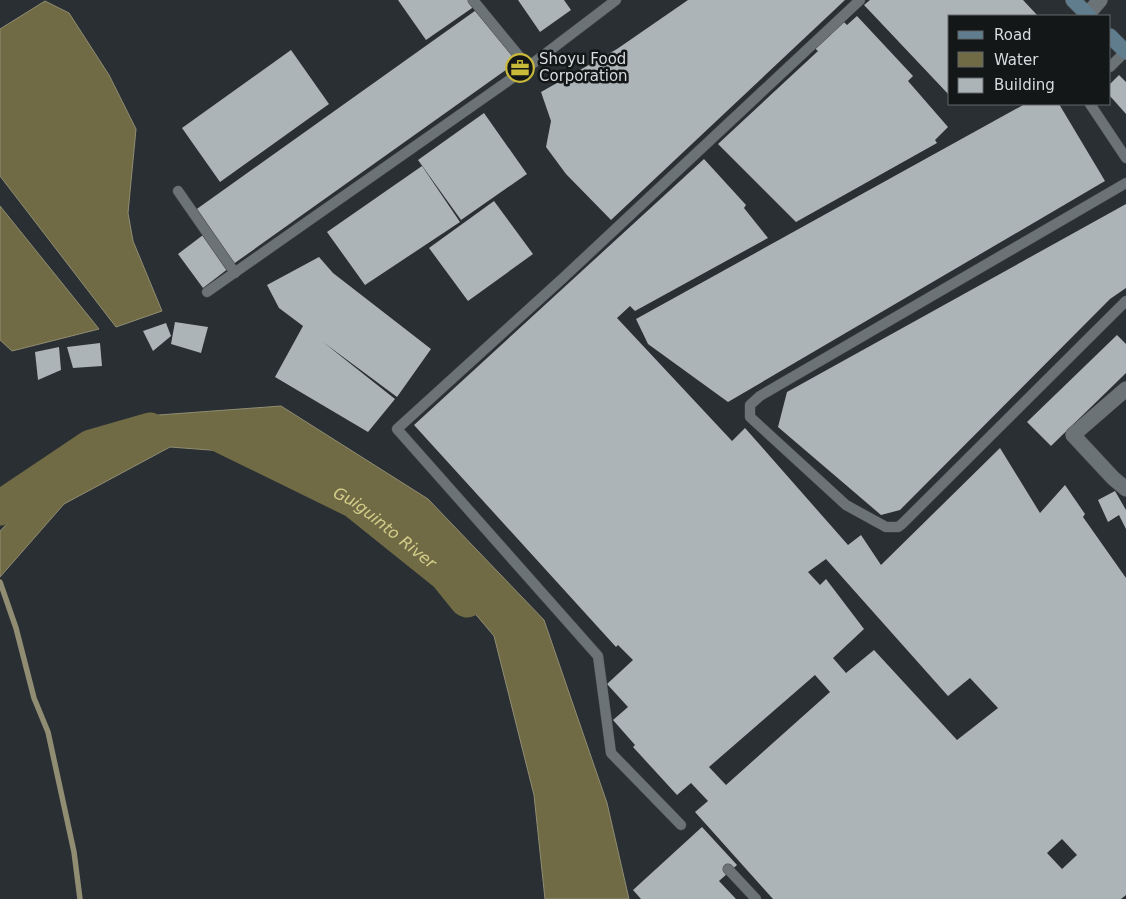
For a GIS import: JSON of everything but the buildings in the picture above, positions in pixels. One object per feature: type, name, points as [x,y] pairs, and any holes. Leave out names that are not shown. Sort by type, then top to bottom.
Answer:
[{"type":"main road","points":[[1073,0],[1088,15]]},
{"type":"main road","points":[[1111,37],[1126,51]]},
{"type":"street","points":[[1088,15],[1100,0]]},
{"type":"street","points":[[1126,390],[1073,434],[1113,478],[1126,489]]},
{"type":"lane","points":[[473,0],[528,68]]},
{"type":"lane","points":[[207,292],[528,68],[616,0]]},
{"type":"lane","points":[[681,825],[611,753],[598,656],[397,429],[569,273],[860,0]]},
{"type":"lane","points":[[1111,66],[1126,51]]},
{"type":"lane","points":[[1091,105],[1126,158]]},
{"type":"lane","points":[[1126,182],[760,396],[750,405],[750,417],[846,506],[886,527],[898,527],[1126,301]]},
{"type":"lane","points":[[178,191],[235,273]]},
{"type":"lane","points":[[728,869],[756,899]]},
{"type":"water","points":[[45,1],[69,13],[109,75],[136,129],[128,213],[133,241],[162,311],[116,327],[0,176],[0,29]]},
{"type":"water","points":[[0,206],[99,329],[12,351],[0,340]]},
{"type":"water","points":[[281,406],[428,499],[544,620],[607,803],[629,899],[545,899],[534,795],[494,636],[403,528],[288,456],[170,447],[64,504],[0,577],[0,531],[45,484],[145,416]]},
{"type":"waterway","name":"Guiguinto River","points":[[0,508],[91,447],[150,430]]},
{"type":"waterway","name":"Guiguinto River","points":[[218,434],[355,501],[446,574],[467,600]]},
{"type":"waterway","points":[[0,582],[16,628],[34,698],[48,732],[74,852],[80,899]]},
{"type":"place","name":"Shoyu Food Corporation","points":[[520,68]]}]
